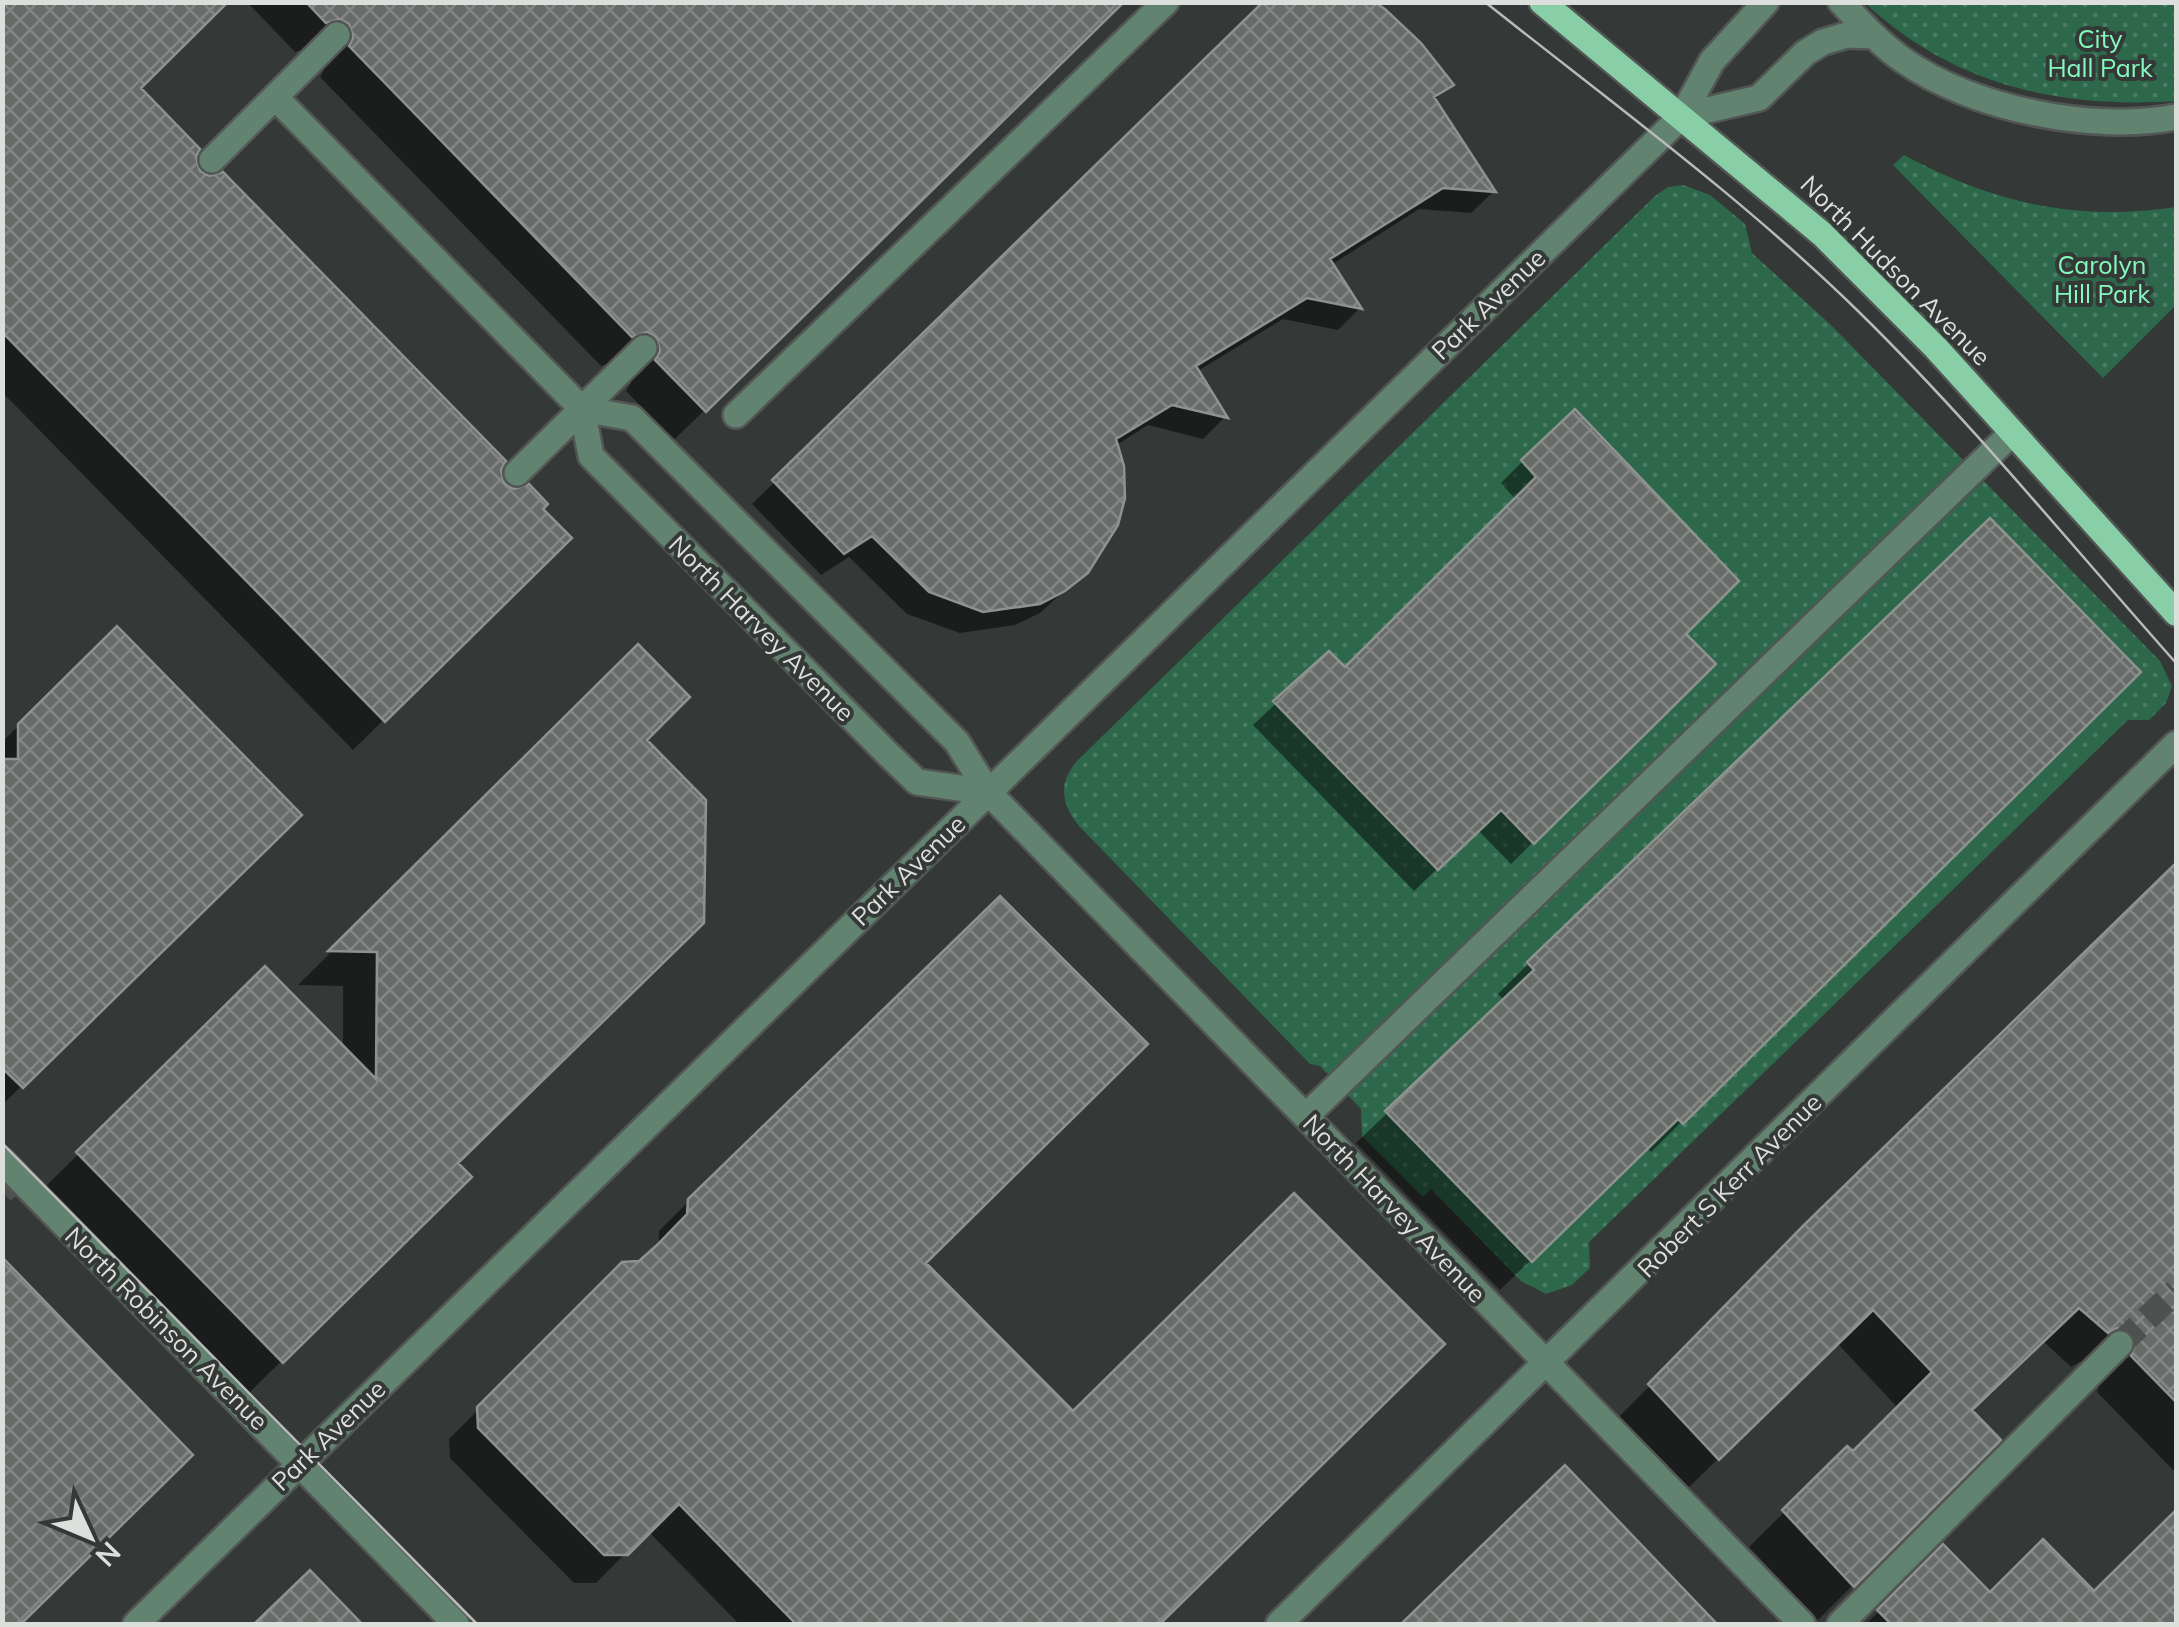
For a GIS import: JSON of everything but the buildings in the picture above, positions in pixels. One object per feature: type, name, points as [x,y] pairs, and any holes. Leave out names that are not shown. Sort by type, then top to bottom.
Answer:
[{"type":"main road","name":"North Hudson Avenue","points":[[1542,2],[1822,234],[2012,433],[2176,613]]},
{"type":"street","points":[[736,416],[1166,2]]},
{"type":"street","name":"Park Avenue","points":[[136,1624],[1682,116],[1712,62],[1766,2]]},
{"type":"street","points":[[1841,2],[1874,36],[1936,80],[2011,107],[2096,120],[2176,117]]},
{"type":"street","points":[[212,160],[338,34]]},
{"type":"street","points":[[1682,116],[1759,98],[1805,52],[1823,42],[1847,35],[1874,36]]},
{"type":"street","points":[[275,97],[582,408]]},
{"type":"street","points":[[517,473],[644,348]]},
{"type":"street","name":"North Harvey Avenue","points":[[988,792],[917,782],[591,456],[582,408],[632,418],[957,742],[988,792],[1802,1624]]},
{"type":"street","points":[[1306,1116],[2012,433]]},
{"type":"street","name":"Robert S Kerr Avenue","points":[[1279,1624],[2176,744]]},
{"type":"street","name":"North Robinson Avenue","points":[[2,1161],[456,1624]]},
{"type":"street","points":[[1840,1624],[2120,1344]]},
{"type":"green space","name":"City Hall Park","points":[[1865,3],[2176,3],[2176,101],[2090,101],[2010,86],[1934,54]]},
{"type":"green space","name":"Carolyn Hill Park","points":[[1904,155],[1970,185],[2036,205],[2104,212],[2176,207],[2176,305],[2103,378],[1893,165]]},
{"type":"green space","points":[[1683,185],[1710,195],[1745,224],[1752,253],[1832,326],[2160,661],[2172,686],[2166,703],[2149,720],[2128,720],[1589,1242],[1590,1268],[1572,1285],[1546,1294],[1521,1281],[1431,1189],[1423,1197],[1362,1136],[1361,1109],[1320,1066],[1310,1064],[1079,826],[1065,802],[1065,785],[1077,761],[1655,196],[1668,187]]},
{"type":"tunnel","points":[[2,1192],[18,1176]]},
{"type":"tunnel","points":[[2120,1344],[2176,1291]]},
{"type":"tram line","points":[[1485,2],[1724,191],[1860,313],[1982,441],[2176,663]]},
{"type":"tram line","points":[[2,1143],[477,1624]]}]
